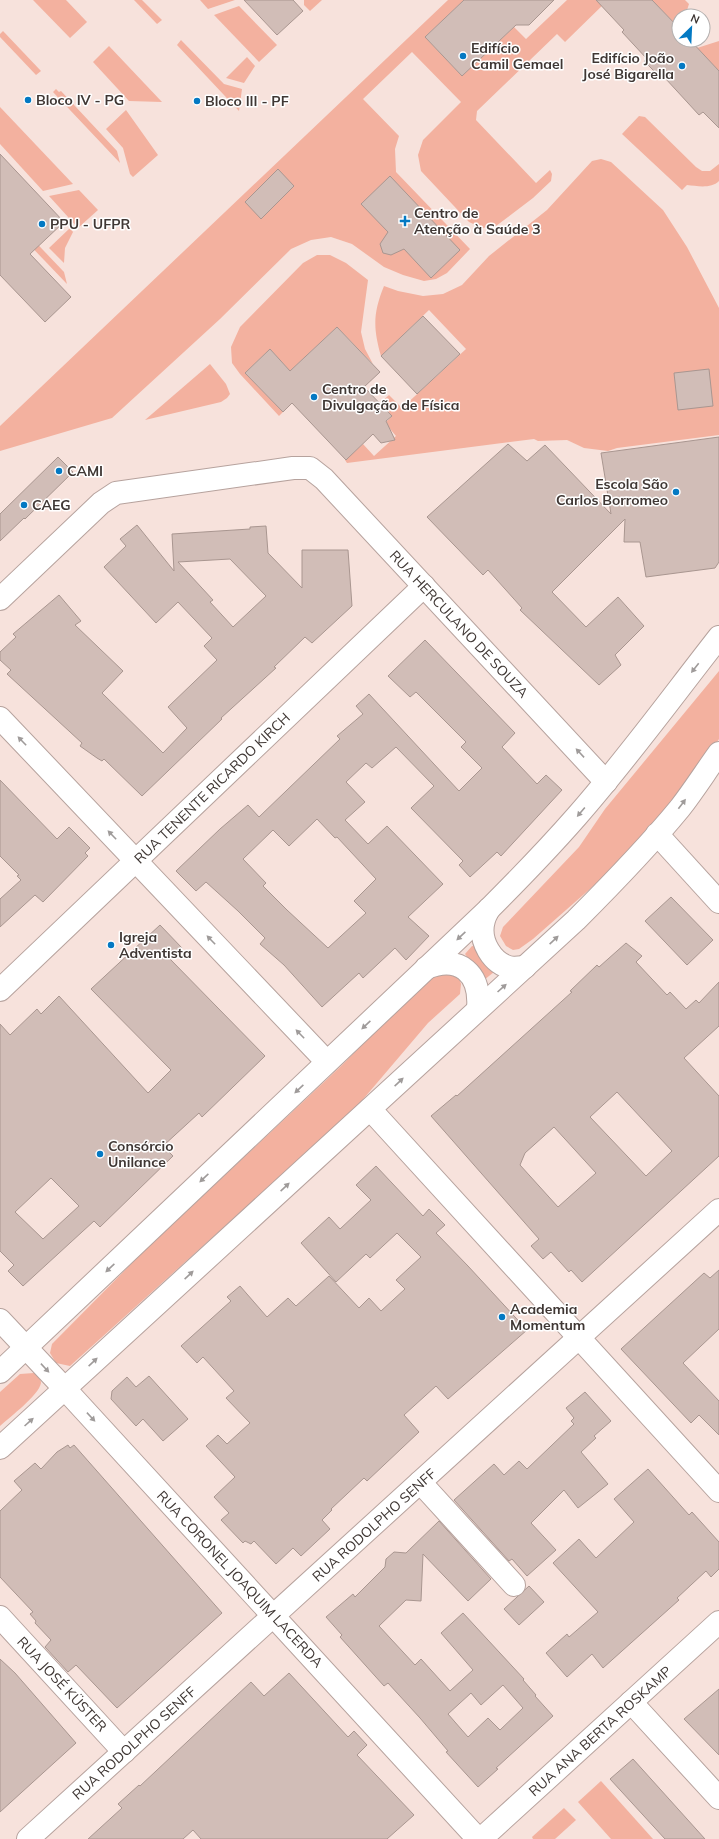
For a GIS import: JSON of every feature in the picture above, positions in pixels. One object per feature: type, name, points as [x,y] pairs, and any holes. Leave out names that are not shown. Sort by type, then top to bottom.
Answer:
[{"type":"street","name":"RUA HERCULANO DE SOUZA","points":[[0,599],[101,503],[116,493],[293,468],[310,468],[324,479],[606,782]]},
{"type":"street","name":"RUA TENENTE RICARDO KIRCH","points":[[0,990],[424,586]]},
{"type":"street","points":[[0,1372],[489,909],[555,841],[606,782],[719,637]]},
{"type":"street","points":[[0,718],[327,1062]]},
{"type":"street","points":[[0,1448],[592,905],[658,834],[681,806],[719,753]]},
{"type":"street","points":[[658,834],[719,902]]},
{"type":"street","points":[[489,909],[484,920],[482,932],[485,945],[491,956],[501,963],[513,968],[525,967]]},
{"type":"street","points":[[426,968],[439,963],[453,964],[466,970],[475,981],[479,995],[478,1009]]},
{"type":"street","points":[[370,1108],[719,1491]]},
{"type":"street","name":"RUA RODOLPHO SENFF","points":[[28,1839],[719,1210]]},
{"type":"street","name":"RUA CORONEL JOAQUIM LACERDA","points":[[0,1320],[480,1839]]},
{"type":"street","points":[[420,1482],[514,1585]]},
{"type":"street","name":"RUA JOSÉ KÜSTER","points":[[0,1617],[124,1752]]},
{"type":"street","name":"RUA ANA BERTA ROSKAMP","points":[[480,1839],[719,1622]]},
{"type":"street","points":[[632,1702],[719,1798]]},
{"type":"shaded area","points":[[33,0],[66,0],[87,22],[70,38]]},
{"type":"shaded area","points":[[134,0],[142,0],[162,20],[157,24]]},
{"type":"shaded area","points":[[200,0],[235,0],[208,9]]},
{"type":"shaded area","points":[[304,0],[322,0],[310,11],[304,5]]},
{"type":"shaded area","points":[[448,0],[464,0],[425,37],[462,76],[514,27],[526,39],[567,0],[608,0],[565,42],[557,34],[477,111],[476,120],[536,183],[550,170],[552,174],[551,181],[533,198],[496,226],[482,228],[469,222],[421,171],[418,155],[423,140],[461,102],[412,52],[363,99],[399,136],[395,149],[396,172],[470,249],[447,273],[436,279],[424,281],[403,275],[384,267],[352,244],[331,237],[311,240],[291,249],[220,319],[112,418],[0,451],[0,426]]},
{"type":"shaded area","points":[[652,0],[685,0],[689,4],[688,8],[671,8],[671,20]]},
{"type":"shaded area","points":[[239,6],[277,45],[259,62],[214,15]]},
{"type":"shaded area","points":[[3,31],[41,71],[36,75],[0,37],[0,34]]},
{"type":"shaded area","points":[[181,40],[224,84],[242,89],[239,111],[177,45]]},
{"type":"shaded area","points":[[719,41],[719,71],[697,48],[711,48],[711,44]]},
{"type":"shaded area","points":[[109,46],[162,102],[129,101],[93,62]]},
{"type":"shaded area","points":[[247,57],[255,66],[244,83],[226,78]]},
{"type":"shaded area","points":[[56,89],[59,92],[61,91],[117,151],[120,163],[53,92]]},
{"type":"shaded area","points":[[0,107],[73,184],[43,191],[0,144]]},
{"type":"shaded area","points":[[126,110],[158,155],[133,177],[130,174],[123,148],[106,129]]},
{"type":"shaded area","points":[[639,116],[645,117],[696,167],[702,171],[710,171],[719,164],[719,181],[716,184],[708,186],[687,185],[682,190],[622,134]]},
{"type":"shaded area","points":[[601,159],[611,162],[663,210],[687,247],[719,308],[719,435],[617,448],[608,451],[584,448],[567,440],[538,441],[534,439],[347,463],[345,460],[363,444],[374,456],[396,436],[385,423],[392,416],[380,403],[389,395],[402,408],[466,349],[429,310],[381,356],[375,321],[380,296],[384,286],[398,291],[423,296],[443,294],[462,285],[489,256],[547,210],[592,161]]},
{"type":"shaded area","points":[[79,190],[98,210],[78,228],[49,196]]},
{"type":"shaded area","points":[[4,209],[64,272],[67,284],[0,214]]},
{"type":"shaded area","points":[[70,228],[73,232],[65,248],[64,263],[49,248]]},
{"type":"shaded area","points":[[317,255],[330,255],[346,263],[368,280],[361,332],[365,349],[373,364],[337,327],[290,371],[270,349],[245,373],[283,412],[279,416],[240,374],[232,363],[231,347],[240,327],[303,263]]},
{"type":"shaded area","points":[[210,364],[226,384],[230,394],[227,398],[221,402],[145,420]]},
{"type":"shaded area","points":[[719,671],[719,739],[682,793],[607,874],[533,939],[519,949],[513,950],[506,946],[500,936],[503,927],[579,847],[605,809]]},
{"type":"shaded area","points":[[472,946],[480,947],[494,972],[484,980],[465,954]]},
{"type":"shaded area","points":[[448,973],[459,978],[461,984],[460,994],[428,1023],[348,1117],[307,1152],[70,1366],[56,1363],[50,1353],[52,1344],[143,1252],[339,1068],[419,988],[436,974]]},
{"type":"shaded area","points":[[34,1373],[39,1377],[41,1383],[39,1388],[30,1400],[0,1426],[0,1392],[20,1374]]},
{"type":"shaded area","points":[[601,1781],[653,1839],[611,1839],[578,1802]]},
{"type":"shaded area","points":[[564,1808],[576,1820],[555,1839],[533,1839],[532,1837]]},
{"type":"building","points":[[244,0],[293,0],[303,11],[277,35]]},
{"type":"building","name":"Edifício Camil Gemael","points":[[464,0],[554,0],[529,25],[516,25],[462,76],[425,37]]},
{"type":"building","name":"Edifício João José Bigarella","points":[[596,0],[652,0],[671,20],[671,48],[697,48],[719,71],[719,128],[703,112],[699,115],[665,78],[663,80],[644,61],[647,59],[622,32],[624,30]]},
{"type":"building","points":[[0,154],[64,222],[30,254],[71,297],[45,322],[0,275]]},
{"type":"building","points":[[278,169],[294,186],[261,219],[245,202]]},
{"type":"building","name":"Centro de Atenção à Saúde 3","points":[[390,176],[460,250],[431,278],[404,249],[391,255],[383,253],[380,244],[388,232],[361,204]]},
{"type":"building","points":[[423,316],[460,354],[417,394],[381,356]]},
{"type":"building","name":"Centro de Divulgação de Física","points":[[337,327],[380,372],[364,387],[392,416],[386,421],[395,440],[381,443],[373,434],[346,460],[292,403],[283,412],[245,373],[270,349],[290,371]]},
{"type":"building","points":[[709,369],[713,406],[678,410],[674,373]]},
{"type":"building","points":[[719,437],[719,562],[715,568],[646,577],[640,542],[624,542],[625,519],[552,592],[586,627],[618,597],[644,626],[615,655],[621,665],[599,685],[520,610],[522,608],[488,570],[483,575],[427,517],[508,444],[527,461],[545,445],[611,514],[601,453]]},
{"type":"building","points":[[58,457],[73,472],[0,541],[0,514]]},
{"type":"building","points":[[137,525],[174,571],[172,534],[250,529],[250,527],[266,526],[268,553],[302,588],[302,550],[348,550],[352,606],[312,643],[305,637],[274,667],[276,668],[221,718],[222,719],[142,796],[104,759],[102,761],[80,746],[82,743],[7,674],[11,670],[0,660],[0,652],[16,637],[13,634],[59,595],[81,621],[75,625],[123,671],[102,693],[163,753],[187,728],[168,707],[217,660],[204,646],[212,638],[178,602],[156,623],[104,567],[126,546],[120,539]],"holes":[[[230,559],[266,596],[233,627],[210,602],[213,600],[178,562]]]},
{"type":"building","points":[[425,640],[515,733],[502,747],[537,784],[546,775],[562,790],[501,856],[497,852],[470,877],[459,865],[463,861],[411,808],[434,786],[396,747],[372,768],[366,763],[346,782],[365,802],[345,820],[368,844],[387,826],[443,884],[408,917],[429,936],[406,960],[395,948],[363,978],[359,973],[322,1007],[284,965],[260,944],[265,938],[238,911],[206,882],[196,891],[176,871],[220,829],[248,805],[259,817],[340,739],[337,736],[363,714],[356,706],[369,694],[459,791],[482,768],[461,747],[466,742],[416,692],[410,697],[388,676]],"holes":[[[317,819],[335,838],[337,837],[376,879],[354,901],[366,913],[328,948],[263,886],[266,883],[243,859],[273,830],[289,846]]]},
{"type":"building","points":[[0,780],[57,839],[69,827],[90,848],[85,853],[88,856],[43,902],[35,895],[0,927],[0,899],[21,880],[17,876],[19,875],[0,856]]},
{"type":"building","points":[[671,897],[713,940],[687,965],[645,921]]},
{"type":"building","points":[[160,925],[182,948],[170,959],[265,1056],[202,1117],[199,1113],[163,1146],[173,1156],[100,1227],[94,1221],[23,1286],[8,1271],[14,1265],[0,1251],[0,1024],[10,1035],[37,1009],[41,1014],[59,996],[148,1093],[171,1070],[91,989]],"holes":[[[51,1178],[79,1206],[43,1239],[15,1212]]]},
{"type":"building","points":[[626,943],[642,956],[636,962],[667,995],[670,992],[686,1009],[696,1000],[699,1003],[719,982],[719,1026],[684,1058],[719,1096],[719,1156],[582,1282],[571,1270],[569,1272],[551,1252],[543,1259],[531,1246],[539,1239],[431,1116],[456,1095],[457,1096],[572,992],[570,991],[597,965],[599,967]],"holes":[[[617,1092],[672,1151],[646,1176],[590,1117]],[[554,1127],[596,1173],[558,1207],[520,1165],[525,1153]]]},
{"type":"building","points":[[376,1166],[423,1216],[429,1209],[445,1225],[436,1233],[527,1330],[448,1399],[436,1386],[404,1415],[419,1432],[367,1481],[364,1478],[331,1509],[332,1510],[322,1520],[330,1529],[301,1556],[293,1548],[276,1564],[254,1541],[251,1544],[245,1541],[243,1543],[221,1520],[229,1513],[214,1497],[235,1477],[206,1446],[218,1435],[227,1444],[250,1423],[226,1398],[234,1391],[203,1357],[197,1363],[181,1346],[231,1301],[227,1297],[240,1286],[267,1317],[288,1298],[296,1306],[329,1276],[359,1308],[369,1298],[381,1311],[405,1289],[396,1280],[421,1257],[397,1233],[370,1258],[366,1254],[336,1282],[301,1243],[329,1217],[340,1229],[371,1200],[356,1185]]},
{"type":"building","points":[[719,1270],[719,1329],[683,1363],[719,1401],[719,1435],[699,1415],[691,1423],[621,1349],[704,1273],[710,1278]]},
{"type":"building","points":[[149,1376],[188,1419],[163,1441],[143,1419],[136,1426],[111,1399],[112,1391],[127,1377],[136,1387]]},
{"type":"building","points":[[585,1392],[611,1421],[594,1436],[596,1438],[581,1452],[608,1484],[578,1508],[564,1490],[531,1523],[556,1550],[527,1576],[512,1559],[509,1561],[454,1500],[494,1464],[504,1475],[519,1461],[527,1469],[574,1424],[571,1421],[574,1418],[566,1408]]},
{"type":"building","points":[[68,1445],[70,1448],[74,1445],[222,1613],[117,1708],[76,1665],[68,1672],[45,1647],[51,1640],[35,1623],[36,1621],[30,1614],[33,1612],[0,1577],[0,1511],[22,1490],[14,1481],[35,1463],[41,1469],[57,1452]]},
{"type":"building","points":[[648,1469],[689,1515],[692,1512],[719,1542],[719,1569],[711,1577],[706,1571],[677,1598],[679,1600],[603,1668],[592,1654],[567,1677],[546,1653],[567,1634],[569,1637],[598,1612],[553,1563],[579,1539],[596,1558],[634,1522],[614,1499]]},
{"type":"building","points":[[439,1521],[491,1579],[468,1601],[423,1554],[421,1601],[406,1600],[379,1626],[415,1665],[421,1659],[450,1691],[473,1670],[441,1633],[463,1613],[524,1679],[523,1680],[536,1695],[535,1696],[553,1716],[496,1768],[498,1769],[478,1787],[446,1752],[448,1751],[420,1718],[388,1683],[384,1686],[340,1637],[342,1635],[326,1617],[353,1594],[355,1597],[385,1567],[386,1559],[394,1552],[406,1553]],"holes":[[[503,1685],[523,1708],[500,1730],[488,1718],[468,1737],[448,1714],[471,1693],[481,1705]]]},
{"type":"building","points":[[529,1586],[544,1602],[519,1625],[504,1609]]},
{"type":"building","points":[[0,1659],[15,1673],[76,1743],[0,1812]]},
{"type":"building","points":[[289,1673],[348,1737],[354,1731],[367,1745],[357,1755],[414,1815],[387,1839],[201,1839],[193,1830],[183,1839],[88,1839],[122,1808],[118,1804],[139,1785],[140,1786],[251,1682],[264,1696]]},
{"type":"building","points":[[719,1689],[719,1755],[684,1719]]},
{"type":"building","points":[[633,1759],[705,1839],[665,1839],[610,1779]]},
{"type":"place","name":"Edifício Camil Gemael","points":[[463,56]]},
{"type":"place","name":"Edifício João José Bigarella","points":[[682,66]]},
{"type":"place","name":"Bloco IV - PG","points":[[28,100]]},
{"type":"place","name":"Bloco III - PF","points":[[197,101]]},
{"type":"place","name":"Centro de Atenção à Saúde 3","points":[[405,221]]},
{"type":"place","name":"PPU - UFPR","points":[[42,224]]},
{"type":"place","name":"Centro de Divulgação de Física","points":[[314,397]]},
{"type":"place","name":"CAMI","points":[[59,471]]},
{"type":"place","name":"Escola São Carlos Borromeo","points":[[676,492]]},
{"type":"place","name":"CAEG","points":[[24,505]]},
{"type":"place","name":"Igreja Adventista","points":[[111,945]]},
{"type":"place","name":"Consórcio Unilance","points":[[100,1154]]},
{"type":"place","name":"Academia Momentum","points":[[502,1317]]}]
